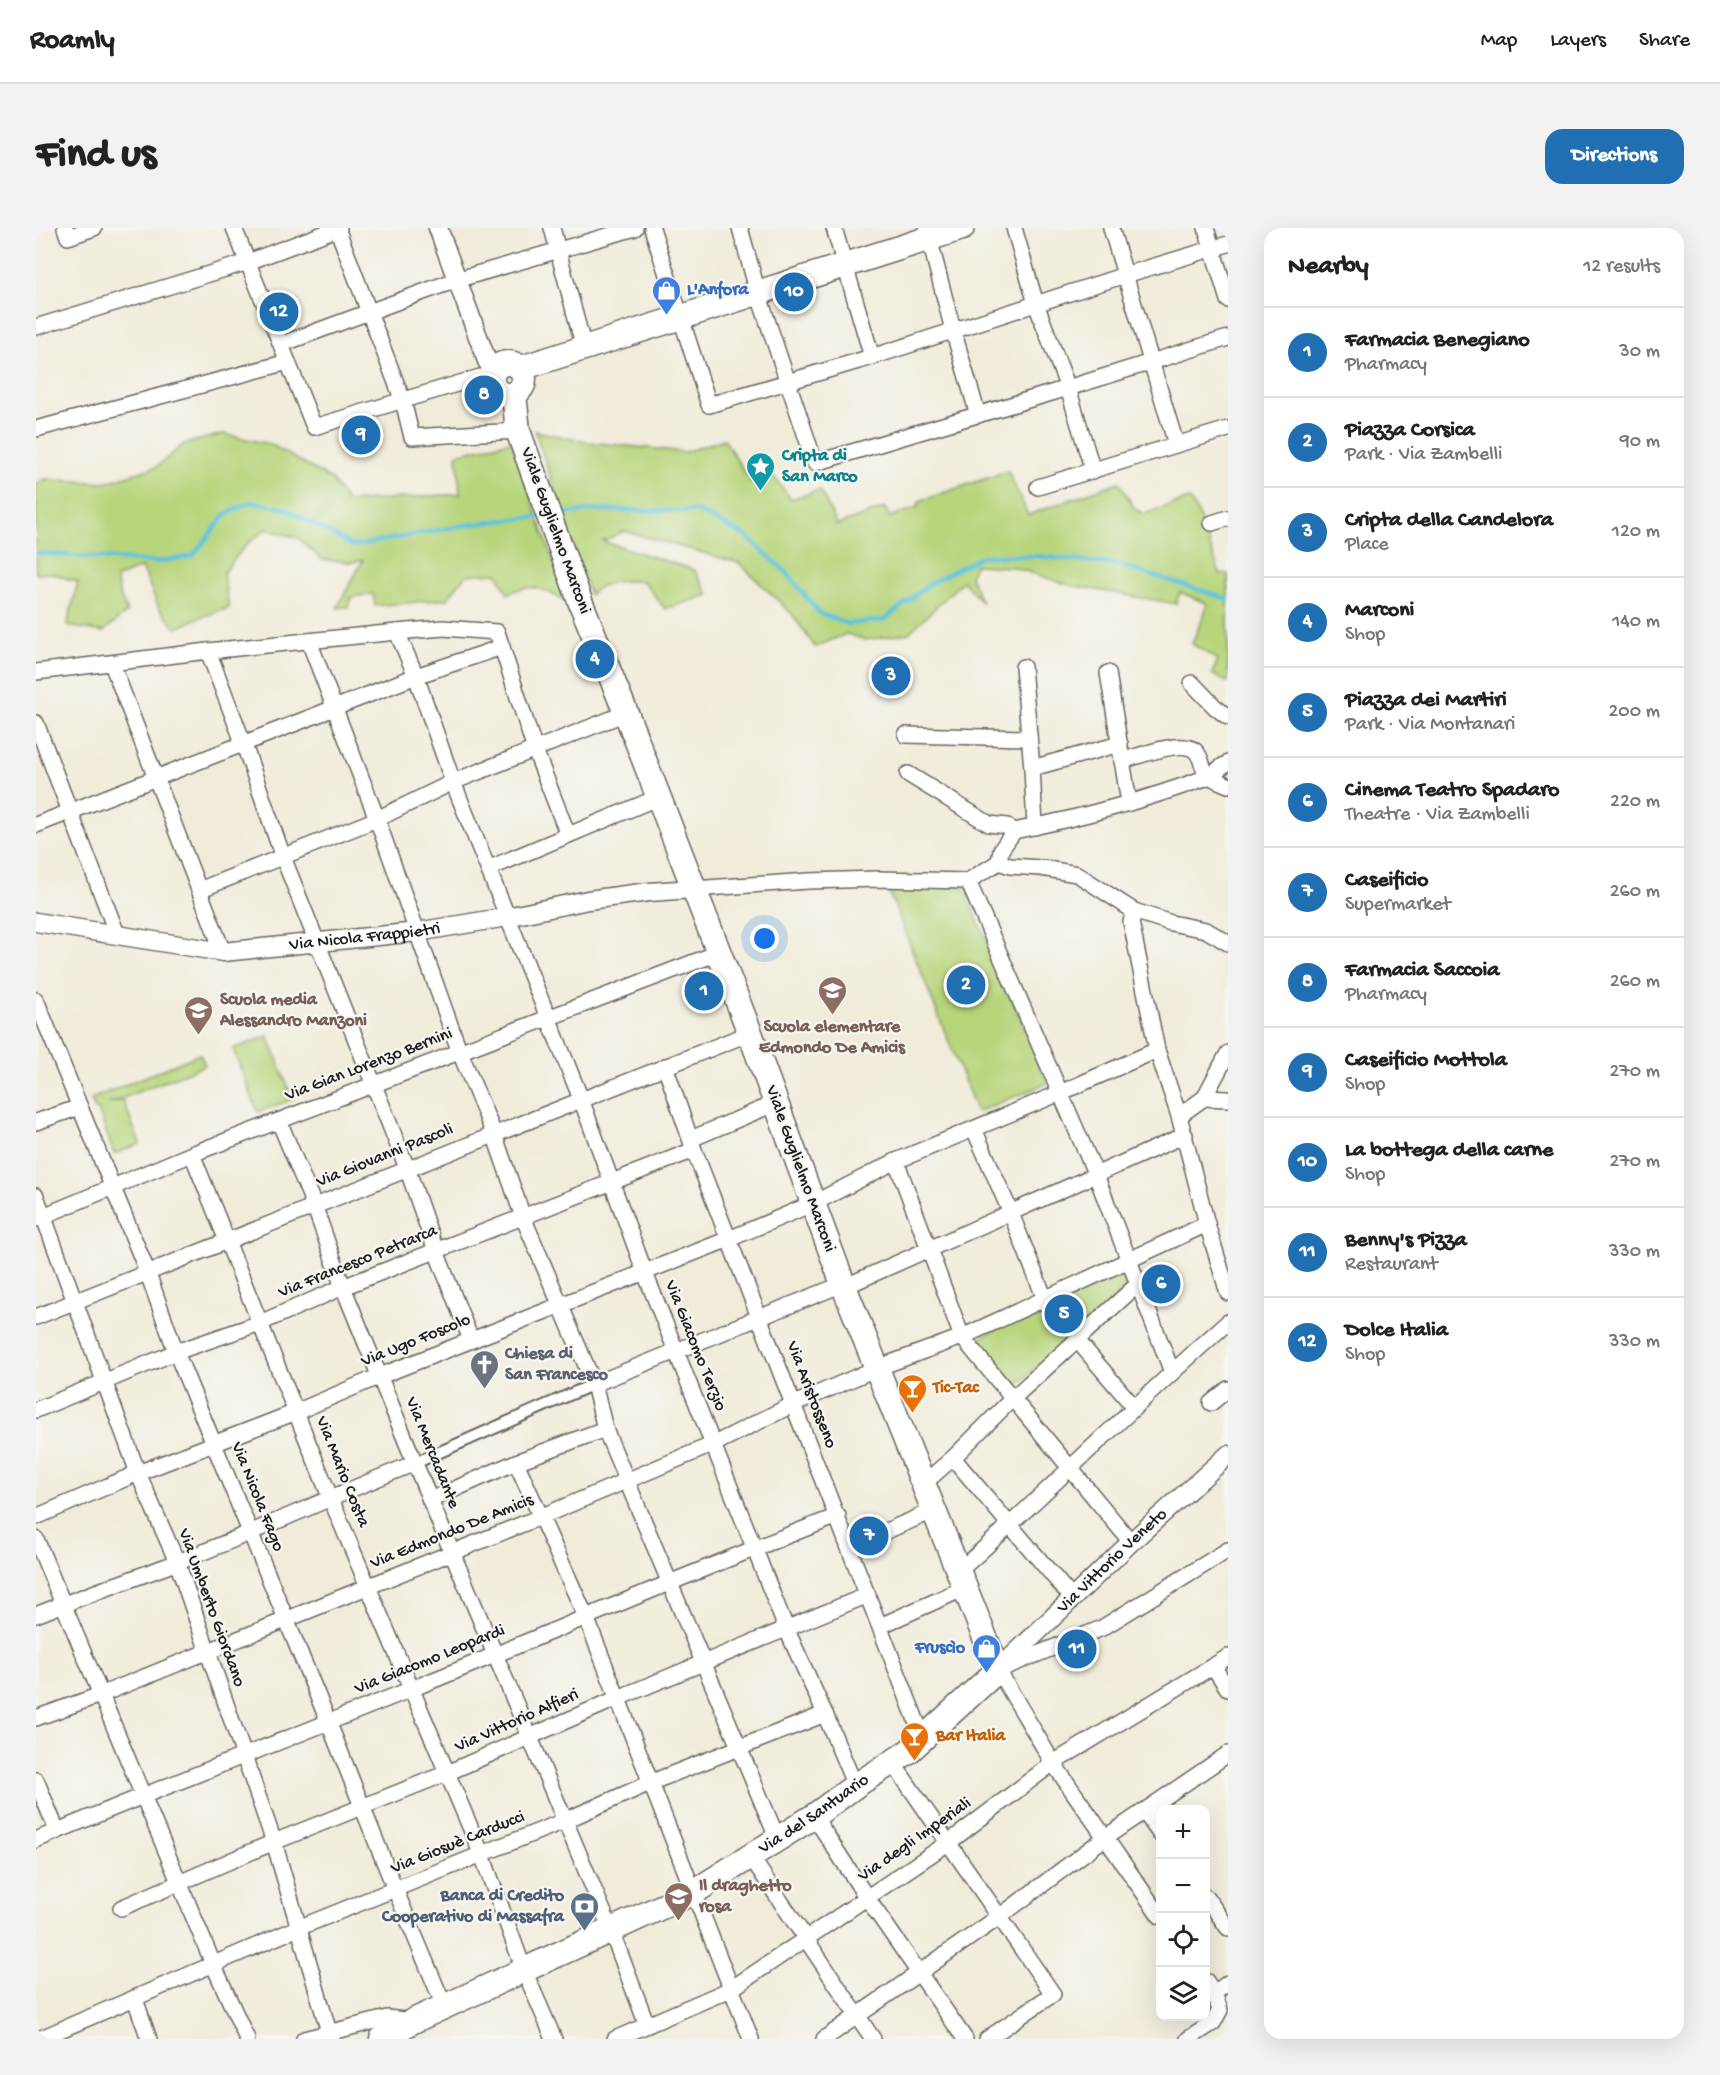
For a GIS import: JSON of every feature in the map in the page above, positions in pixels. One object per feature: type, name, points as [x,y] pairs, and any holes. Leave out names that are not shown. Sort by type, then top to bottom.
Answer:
[{"type":"main road","points":[[514,394],[504,394],[496,389],[493,375],[502,364],[512,363],[520,368],[845,265],[928,233],[962,228]]},
{"type":"main road","name":"Viale Guglielmo Marconi","points":[[520,368],[524,377],[522,387],[514,394],[518,431],[580,601],[750,1033],[843,1284],[998,1670]]},
{"type":"main road","name":"Via del Santuario","points":[[382,2039],[413,2021],[693,1893],[778,1840],[855,1786],[893,1763],[998,1670]]},
{"type":"street","points":[[65,228],[68,237],[94,228]]},
{"type":"street","points":[[234,228],[314,427],[493,375],[438,228]]},
{"type":"street","points":[[36,327],[248,262],[338,228],[368,313],[403,401],[412,437],[518,431]]},
{"type":"street","points":[[552,228],[584,348]]},
{"type":"street","points":[[282,344],[456,280],[634,228]]},
{"type":"street","points":[[652,228],[709,405],[872,357],[1228,244]]},
{"type":"street","points":[[740,228],[758,293],[815,463],[1228,338]]},
{"type":"street","points":[[834,228],[872,357]]},
{"type":"street","points":[[1014,228],[1036,304],[1068,388],[1093,471]]},
{"type":"street","points":[[1111,228],[1176,444]]},
{"type":"street","points":[[1206,228],[1228,300]]},
{"type":"street","points":[[928,233],[978,415]]},
{"type":"street","points":[[36,429],[288,362]]},
{"type":"street","points":[[1038,487],[1228,429]]},
{"type":"street","points":[[1212,523],[1228,518]]},
{"type":"street","points":[[36,672],[208,651],[443,628],[497,632],[535,750],[568,835]]},
{"type":"street","name":"Via Giacomo Terzio","points":[[397,632],[416,676],[453,782],[581,1099],[645,1273],[786,1628],[855,1786]]},
{"type":"street","points":[[309,641],[377,819],[459,1050],[494,1134],[523,1217],[594,1384],[605,1429],[778,1840]]},
{"type":"street","points":[[36,825],[334,707],[502,647]]},
{"type":"street","points":[[208,651],[283,857],[407,1168],[471,1340]]},
{"type":"street","points":[[112,664],[223,952]]},
{"type":"street","points":[[1023,667],[1035,827]]},
{"type":"street","points":[[1107,673],[1129,803]]},
{"type":"street","points":[[1192,682],[1215,707],[1228,717]]},
{"type":"street","points":[[199,890],[377,819],[453,782],[626,713]]},
{"type":"street","points":[[36,723],[117,934]]},
{"type":"street","points":[[906,735],[1029,738]]},
{"type":"street","points":[[1032,768],[1120,744]]},
{"type":"street","points":[[1122,761],[1175,746],[1190,746],[1197,753],[1209,777],[1228,785]]},
{"type":"street","points":[[693,889],[808,881],[878,879],[968,881],[999,862],[1001,850],[1014,831],[1129,803],[1209,777],[1214,771],[1228,763]]},
{"type":"street","points":[[908,774],[989,824],[1007,826],[1014,831]]},
{"type":"street","points":[[489,868],[659,797]]},
{"type":"street","points":[[999,862],[1010,866],[1077,874],[1134,911],[1171,923],[1206,930],[1228,943]]},
{"type":"street","points":[[968,881],[1096,1175],[1172,1372]]},
{"type":"street","name":"Via Nicola Frappietri","points":[[36,922],[223,952],[417,932],[507,917],[588,900],[693,889]]},
{"type":"street","points":[[1134,911],[1131,922],[1157,1050],[1185,1135],[1207,1224],[1228,1293]]},
{"type":"street","name":"Via Gian Lorenzo Bernini","points":[[40,1217],[192,1154],[459,1050],[548,1019],[718,953]]},
{"type":"street","name":"Via Nicola Fago","points":[[36,1000],[42,1033],[80,1107],[147,1271],[176,1352],[445,2008]]},
{"type":"street","name":"Via Giovanni Pascoli","points":[[36,1317],[750,1033]]},
{"type":"street","name":"Via Ugo Foscolo","points":[[36,1517],[138,1473],[296,1413],[380,1376],[729,1239],[812,1204],[896,1161],[1157,1050]]},
{"type":"street","points":[[1179,1116],[1204,1098],[1228,1053]]},
{"type":"street","name":"Via Aristosseno","points":[[665,1066],[729,1239],[923,1738]]},
{"type":"street","points":[[1204,1098],[1228,1099]]},
{"type":"street","name":"Via Francesco Petrarca","points":[[36,1410],[176,1352],[260,1323],[344,1287],[611,1182],[776,1103]]},
{"type":"street","points":[[36,1122],[80,1107]]},
{"type":"street","name":"Via Mercadante","points":[[279,1121],[430,1500],[611,1930],[647,2025]]},
{"type":"street","points":[[974,1129],[1046,1299]]},
{"type":"street","points":[[36,1615],[250,1533],[594,1384],[759,1316],[843,1284],[846,1286],[1185,1135]]},
{"type":"street","name":"Via Mario Costa","points":[[192,1154],[330,1497],[482,1855],[525,1970],[554,2039]]},
{"type":"street","points":[[896,1161],[962,1337],[1131,1542]]},
{"type":"street","name":"Via Umberto Giordano","points":[[36,1196],[40,1217],[75,1302],[138,1473],[177,1562],[274,1842],[330,2036]]},
{"type":"street","name":"Via Edmondo De Amicis","points":[[36,1718],[208,1652],[714,1444],[794,1404],[877,1368],[962,1337],[1207,1224]]},
{"type":"street","points":[[924,1484],[1012,1399],[1137,1285]]},
{"type":"street","points":[[880,1626],[962,1580],[1010,1525],[1134,1407],[1228,1322]]},
{"type":"street","points":[[1077,1340],[1134,1407]]},
{"type":"street","points":[[1211,1403],[1228,1389]]},
{"type":"street","points":[[430,1500],[516,1462],[605,1429]]},
{"type":"street","name":"Via Vittorio Veneto","points":[[998,1670],[1131,1542],[1228,1455]]},
{"type":"street","points":[[953,1458],[1072,1598]]},
{"type":"street","points":[[516,1462],[586,1617],[751,2039]]},
{"type":"street","points":[[849,1547],[933,1511]]},
{"type":"street","name":"Via Giacomo Leopardi","points":[[36,1840],[242,1755],[495,1655],[669,1582],[838,1516]]},
{"type":"street","points":[[36,1539],[181,1882],[214,1966],[247,2039]]},
{"type":"street","points":[[1159,1913],[1053,1763],[998,1670],[1102,1628],[1228,1550]]},
{"type":"street","name":"Via Vittorio Alfieri","points":[[121,1908],[868,1595]]},
{"type":"street","name":"Via degli Imperiali","points":[[615,2039],[731,1989],[948,1843],[1053,1763],[1228,1657]]},
{"type":"street","points":[[1213,1666],[1228,1689]]},
{"type":"street","name":"Via Giosuè Carducci","points":[[39,2039],[214,1966],[298,1928],[482,1855],[652,1782],[825,1714]]},
{"type":"street","points":[[824,2039],[999,1917],[1106,1837],[1228,1754]]},
{"type":"street","points":[[893,1763],[1053,1994],[987,2039]]},
{"type":"street","points":[[36,1780],[57,1831]]},
{"type":"street","points":[[1144,1811],[1156,1827]]},
{"type":"street","points":[[814,1816],[867,1898],[965,2039]]},
{"type":"street","points":[[751,1857],[873,2039]]},
{"type":"street","points":[[1210,1903],[1228,1928]]},
{"type":"street","points":[[1188,2039],[1213,2023],[1220,2010],[1210,1987],[1228,1983]]},
{"type":"street","points":[[135,1999],[149,2039]]},
{"type":"street","points":[[304,2039],[330,2036],[387,2018],[413,2021]]},
{"type":"green space","points":[[535,431],[589,442],[685,452],[724,439],[751,483],[773,476],[791,499],[820,490],[837,525],[885,508],[890,517],[918,507],[919,501],[1008,471],[1028,515],[1119,482],[1135,509],[1144,514],[1189,499],[1198,513],[1220,574],[1228,574],[1228,683],[1212,674],[1218,660],[1192,644],[1208,604],[1180,592],[1176,604],[1069,585],[1013,567],[975,565],[970,576],[982,603],[963,581],[909,633],[866,640],[846,634],[815,647],[792,614],[739,563],[624,531],[603,541],[694,570],[709,595],[665,609],[644,582],[630,581],[607,584],[590,595]]},
{"type":"green space","points":[[223,434],[270,444],[331,479],[347,502],[460,494],[457,454],[511,441],[568,602],[532,587],[508,594],[497,573],[466,575],[447,599],[375,606],[373,594],[351,597],[348,607],[337,608],[363,560],[352,562],[322,560],[298,538],[266,529],[246,545],[223,573],[229,608],[176,628],[159,608],[142,567],[116,578],[127,612],[103,632],[67,626],[78,582],[51,573],[36,574],[36,485],[44,479],[104,483],[156,467],[184,444]]},
{"type":"green space","points":[[963,886],[1048,1083],[977,1112],[887,887]]},
{"type":"green space","points":[[268,1036],[293,1099],[258,1112],[233,1049]]},
{"type":"green space","points":[[200,1054],[205,1065],[108,1104],[123,1100],[140,1144],[114,1154],[98,1109],[95,1110],[91,1099]]},
{"type":"green space","points":[[1119,1271],[1127,1287],[1014,1388],[974,1340]]},
{"type":"waterway","points":[[36,553],[156,562],[193,556],[225,515],[250,502],[284,508],[353,546],[465,525],[543,516]]},
{"type":"waterway","points":[[557,514],[598,510],[697,511],[746,536],[788,574],[819,613],[848,624],[884,620],[932,582],[982,556],[1037,556],[1119,565],[1228,599]]},
{"type":"place","name":"La bottega della carne","points":[[794,292]]},
{"type":"place","name":"Dolce Italia","points":[[279,312]]},
{"type":"place","name":"L'Anfora","points":[[666,316]]},
{"type":"place","name":"Farmacia Saccoia","points":[[484,395]]},
{"type":"place","name":"Caseificio Mottola","points":[[361,435]]},
{"type":"place","name":"Cripta di San Marco","points":[[761,492]]},
{"type":"place","name":"Marconi","points":[[595,659]]},
{"type":"place","name":"Cripta della Candelora","points":[[891,676]]},
{"type":"place","name":"Piazza Corsica","points":[[966,985]]},
{"type":"place","name":"Farmacia Benegiano","points":[[704,991]]},
{"type":"place","name":"Scuola elementare Edmondo De Amicis","points":[[832,1016]]},
{"type":"place","name":"Scuola media Alessandro Manzoni","points":[[199,1036]]},
{"type":"place","name":"Cinema Teatro Spadaro","points":[[1161,1284]]},
{"type":"place","name":"Piazza dei Martiri","points":[[1064,1314]]},
{"type":"place","name":"Chiesa di San Francesco","points":[[484,1390]]},
{"type":"place","name":"Tic-Tac","points":[[912,1414]]},
{"type":"place","name":"Caseificio","points":[[869,1536]]},
{"type":"place","name":"Benny's Pizza","points":[[1077,1649]]},
{"type":"place","name":"Fruscìo","points":[[986,1674]]},
{"type":"place","name":"Bar Italia","points":[[915,1762]]},
{"type":"place","name":"Il draghetto rosa","points":[[678,1922]]},
{"type":"place","name":"Banca di Credito Cooperativo di Massafra","points":[[585,1932]]}]
